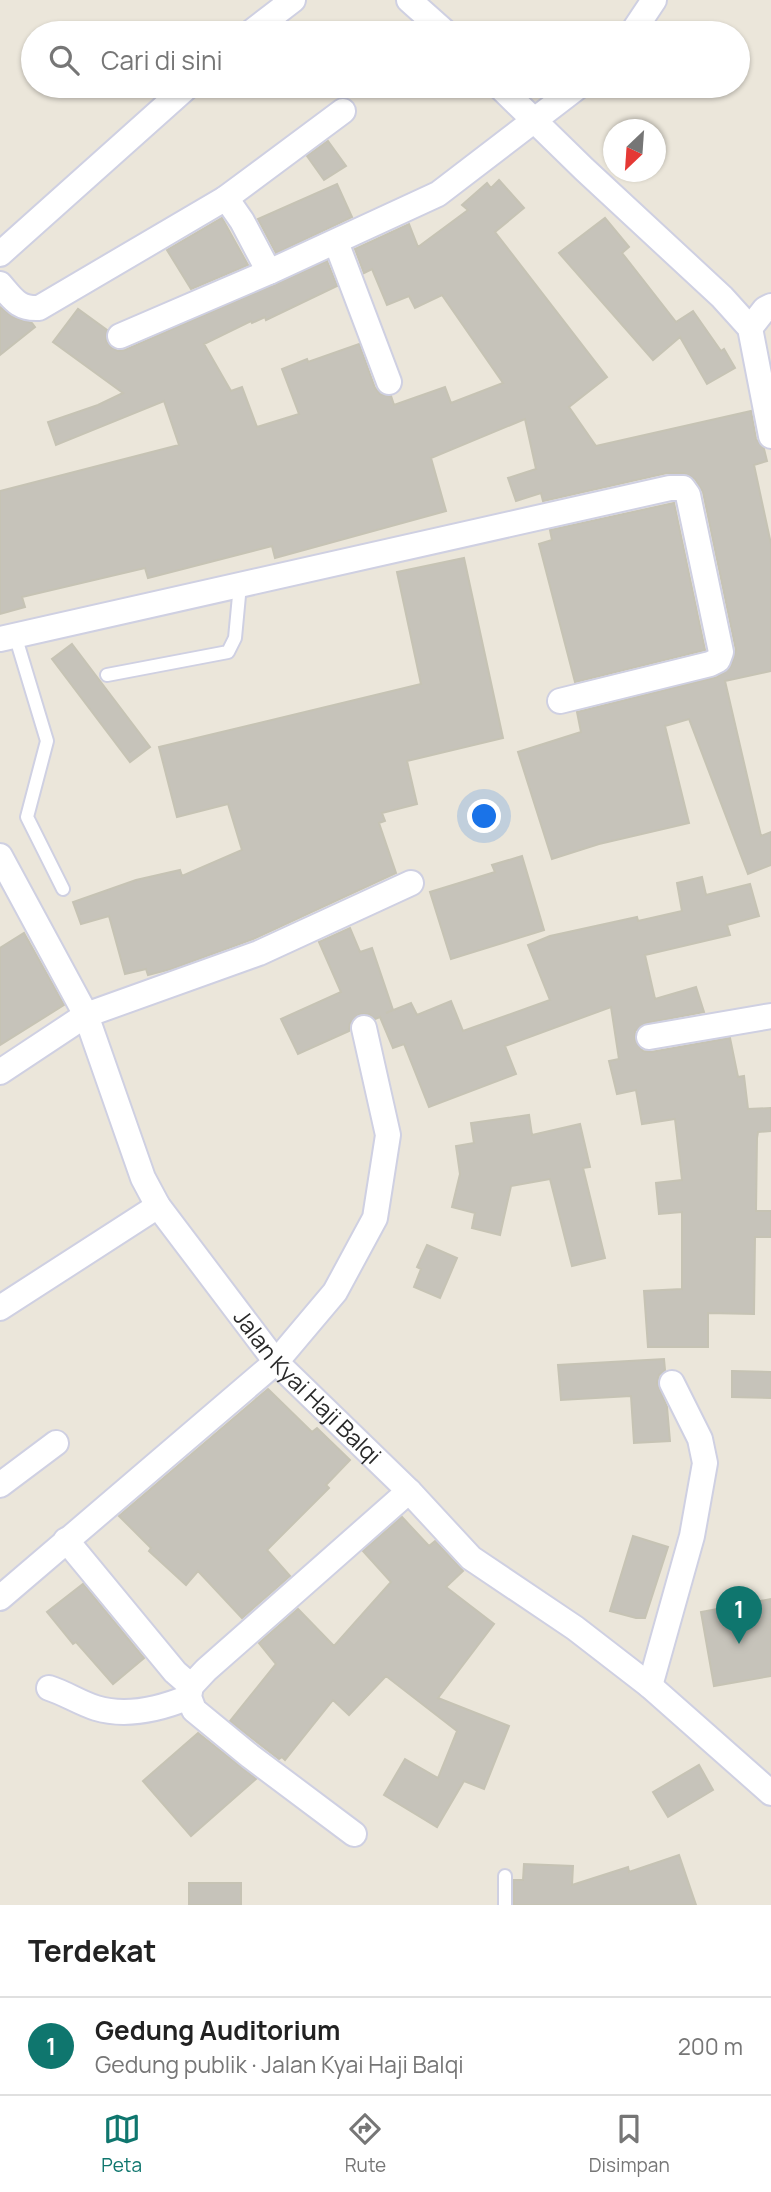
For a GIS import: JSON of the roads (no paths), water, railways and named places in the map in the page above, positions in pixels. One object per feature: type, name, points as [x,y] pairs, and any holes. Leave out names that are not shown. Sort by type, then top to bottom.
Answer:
[{"type":"street","points":[[266,21],[293,0]]},
{"type":"street","points":[[409,0],[433,21]]},
{"type":"street","points":[[640,21],[654,0]]},
{"type":"street","points":[[0,254],[175,98]]},
{"type":"street","points":[[511,98],[703,279],[750,328],[771,436]]},
{"type":"street","points":[[120,337],[438,194],[564,98]]},
{"type":"street","points":[[0,284],[17,303],[27,309],[39,308],[226,198],[343,111]]},
{"type":"street","points":[[226,198],[269,272]]},
{"type":"street","points":[[336,242],[390,383]]},
{"type":"street","points":[[750,328],[765,309],[771,306]]},
{"type":"street","points":[[8,637],[670,488],[683,488],[688,495],[722,652],[718,660],[560,701]]},
{"type":"street","name":"Jalan Kyai Haji Balqi","points":[[0,856],[86,1015],[143,1178],[158,1206],[276,1362],[409,1491],[471,1558],[575,1628],[650,1686],[771,1793]]},
{"type":"street","points":[[0,1072],[86,1015],[259,953],[411,883]]},
{"type":"street","points":[[649,1037],[771,1016]]},
{"type":"street","points":[[0,1598],[276,1362],[335,1292],[375,1218],[388,1135],[364,1028]]},
{"type":"street","points":[[0,1308],[158,1206]]},
{"type":"street","points":[[650,1686],[692,1536],[705,1463],[700,1439],[672,1383]]},
{"type":"street","points":[[0,1485],[56,1443]]},
{"type":"street","points":[[49,1688],[95,1707],[119,1712],[171,1705],[190,1692],[206,1670],[409,1491]]},
{"type":"street","points":[[66,1540],[175,1672],[190,1692],[194,1710],[354,1834]]},
{"type":"lane","points":[[107,675],[228,652],[235,638],[240,585]]},
{"type":"lane","points":[[8,637],[47,741],[27,817],[63,888]]},
{"type":"lane","points":[[505,1876],[505,1905]]},
{"type":"place","name":"Gedung Auditorium","points":[[739,1644]]}]
